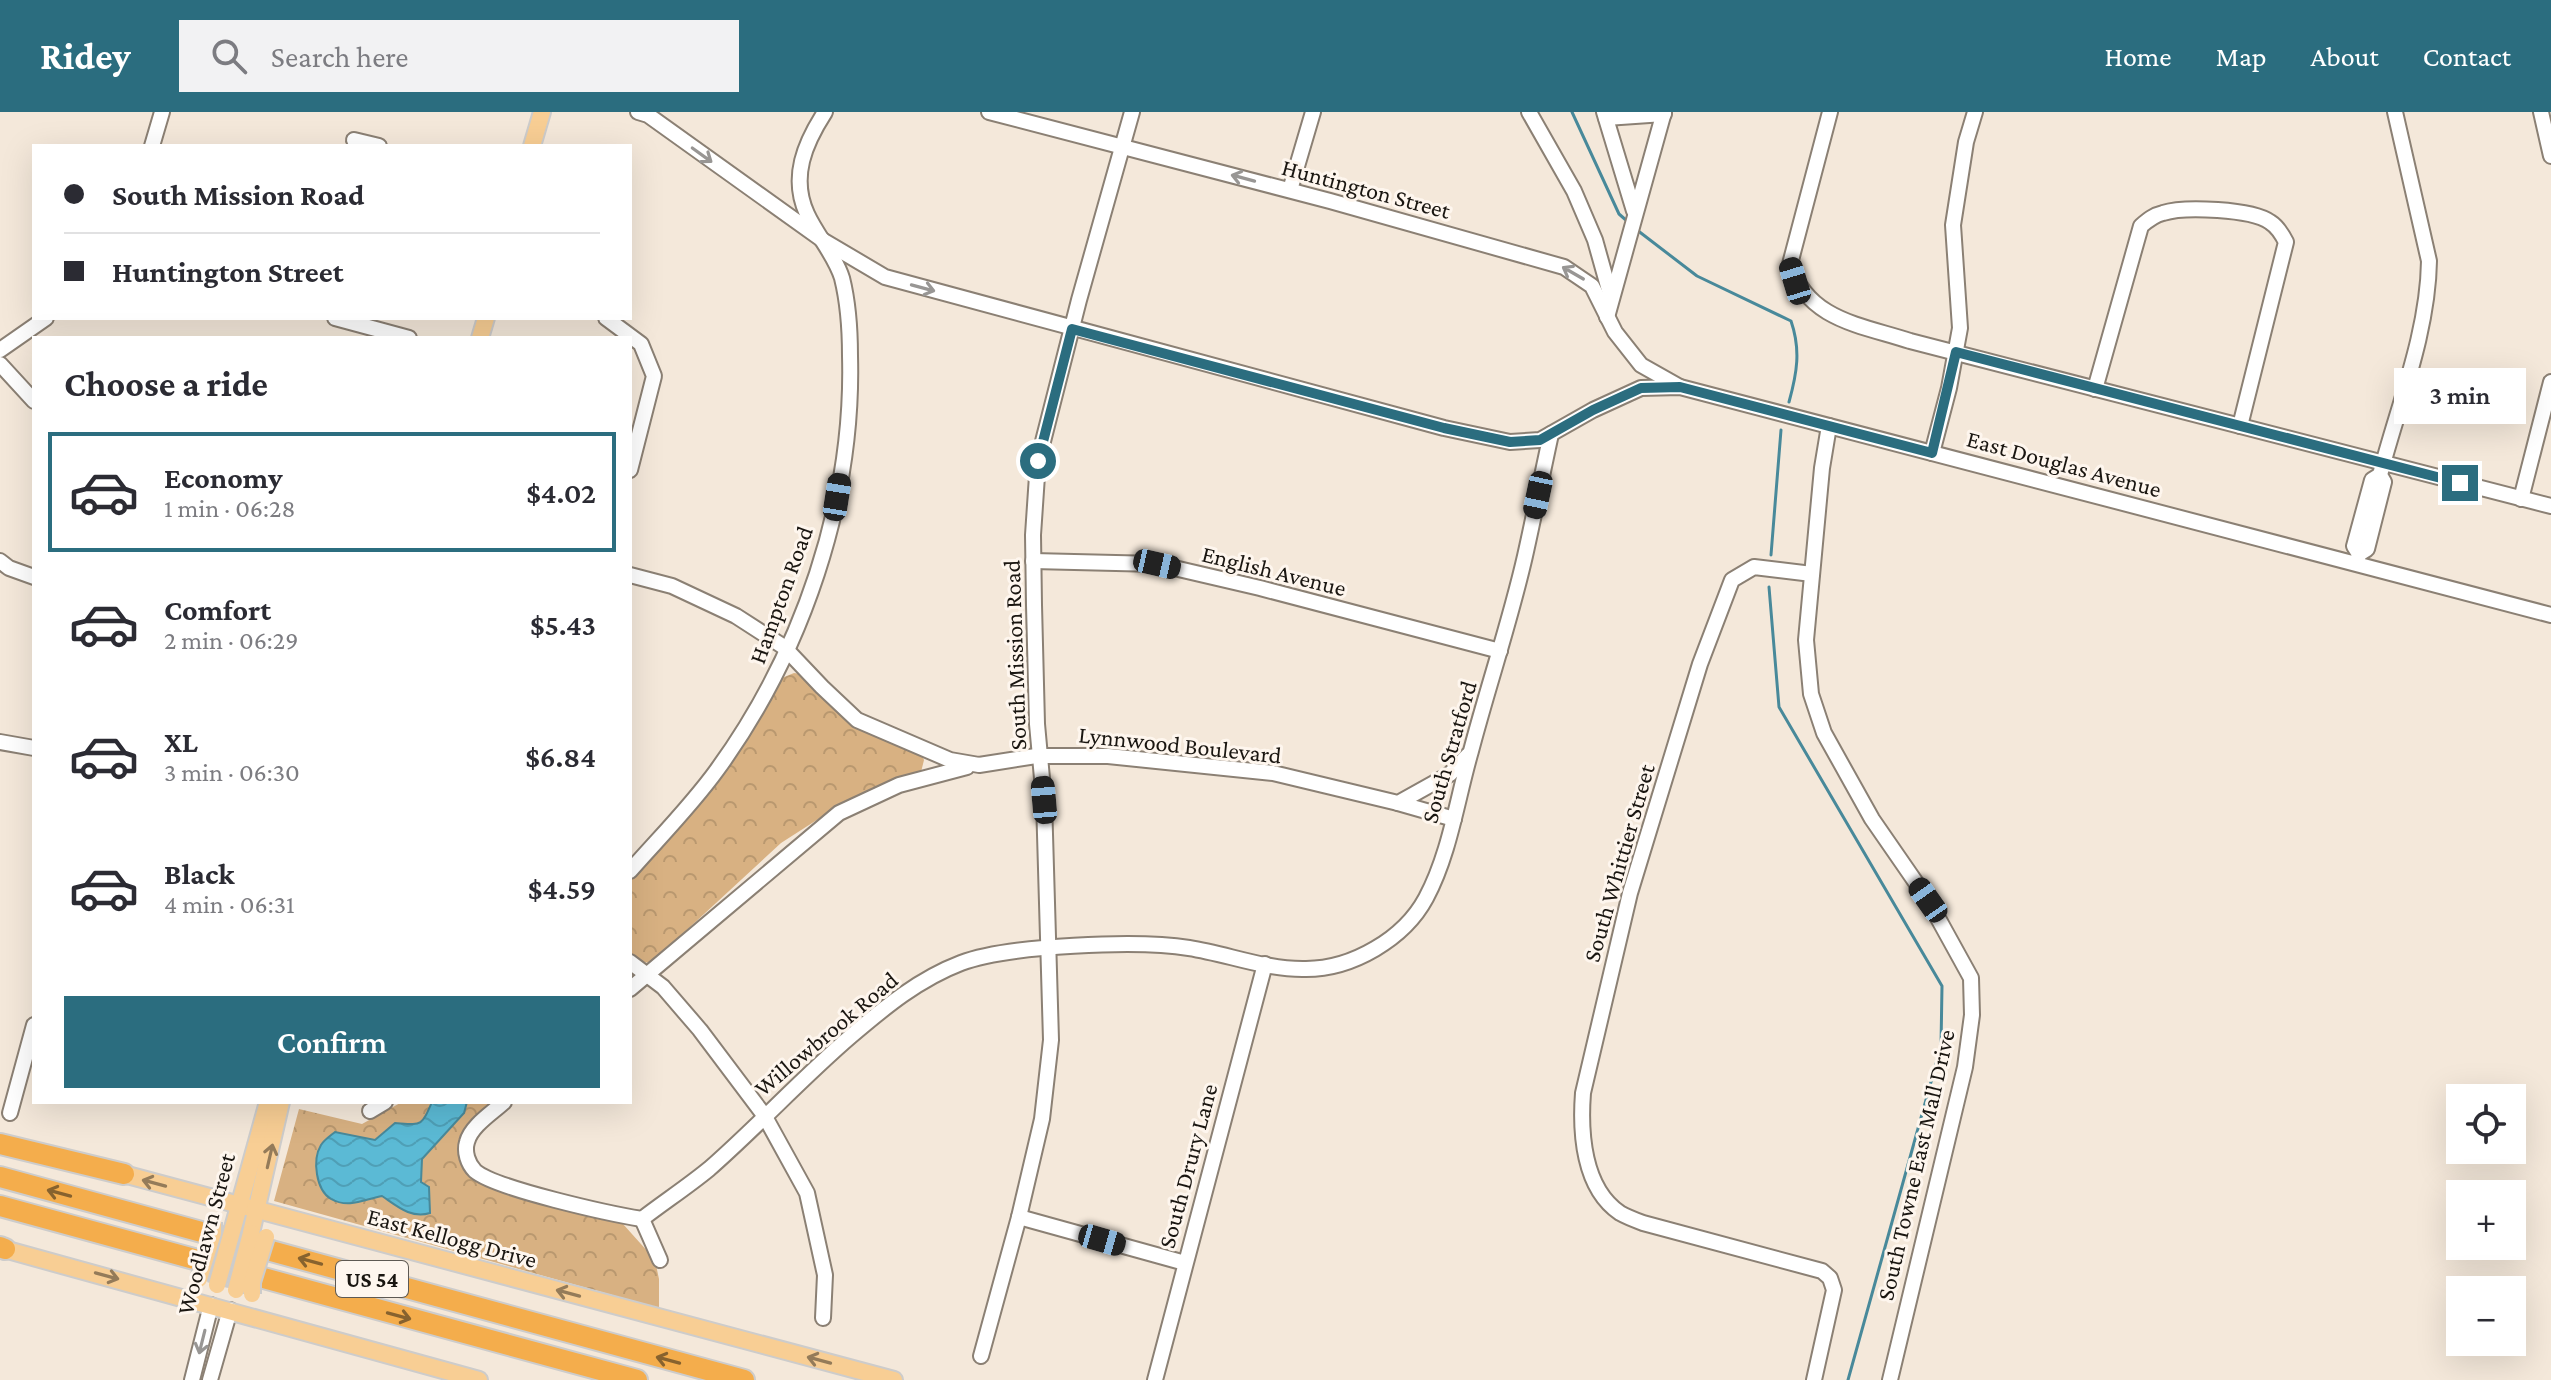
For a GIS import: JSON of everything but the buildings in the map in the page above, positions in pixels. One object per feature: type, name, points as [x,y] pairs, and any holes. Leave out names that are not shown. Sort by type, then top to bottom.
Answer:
[{"type":"highway","points":[[0,1144],[124,1174]]},
{"type":"highway","name":"US 54","points":[[0,1177],[744,1380]]},
{"type":"highway","name":"US 54","points":[[0,1206],[637,1380]]},
{"type":"highway","points":[[503,1345],[616,1380]]},
{"type":"highway","points":[[709,1371],[751,1380]]},
{"type":"main road","points":[[533,144],[542,112]]},
{"type":"main road","name":"Woodlawn Street","points":[[211,1305],[267,1104]]},
{"type":"main road","name":"Woodlawn Street","points":[[230,1310],[252,1282],[258,1210],[281,1104]]},
{"type":"main road","name":"East Kellogg Drive","points":[[0,1135],[188,1192],[894,1380]]},
{"type":"main road","points":[[166,1292],[183,1290],[199,1279],[213,1233],[213,1222],[206,1206],[188,1192]]},
{"type":"main road","points":[[258,1235],[280,1224],[298,1222]]},
{"type":"main road","points":[[2,1248],[479,1380]]},
{"type":"main road","points":[[244,1292],[275,1323]]},
{"type":"street","points":[[153,144],[162,112]]},
{"type":"street","name":"East Douglas Avenue","points":[[638,112],[648,115],[824,241],[885,277],[1444,428],[1510,442],[1540,440],[1593,410],[1641,388],[1680,387],[2358,559],[2551,615]]},
{"type":"street","name":"Hampton Road","points":[[632,869],[716,772],[759,707],[788,651],[826,542],[847,441],[850,356],[841,276],[807,215],[801,196],[800,171],[808,137],[825,112]]},
{"type":"street","name":"Huntington Street","points":[[989,112],[1290,190],[1564,267],[1592,286],[1615,332],[1641,365],[1680,387]]},
{"type":"street","name":"South Mission Road","points":[[981,1356],[1042,1119],[1049,1056],[1048,949],[1033,561],[1038,461],[1120,146],[1132,112]]},
{"type":"street","points":[[1290,190],[1313,112]]},
{"type":"street","points":[[1529,112],[1574,191],[1595,240],[1612,300]]},
{"type":"street","points":[[1830,112],[1790,264],[1795,281],[1806,297],[1830,315],[1956,352],[2240,426],[2382,469],[2551,506]]},
{"type":"street","points":[[1932,453],[1960,328],[1953,225],[1966,142],[1975,112]]},
{"type":"street","points":[[2358,559],[2367,549],[2384,482],[2382,469],[2418,338],[2429,282],[2429,261],[2395,112]]},
{"type":"street","points":[[2541,112],[2551,156]]},
{"type":"street","points":[[1607,317],[1664,113],[1605,115],[1635,215]]},
{"type":"street","points":[[354,140],[371,144]]},
{"type":"street","points":[[2095,389],[2141,226],[2165,212],[2241,213],[2268,219],[2286,242],[2240,426]]},
{"type":"street","points":[[0,350],[43,320]]},
{"type":"street","points":[[342,320],[402,336]]},
{"type":"street","points":[[609,320],[630,336]]},
{"type":"street","points":[[632,337],[641,344],[654,376],[632,462]]},
{"type":"street","points":[[0,364],[32,399]]},
{"type":"street","points":[[2521,499],[2551,382]]},
{"type":"street","name":"South Towne East Mall Drive","points":[[1829,426],[1822,468],[1806,640],[1811,694],[1824,733],[1872,819],[1928,900],[1971,978],[1972,1015],[1965,1067],[1890,1380]]},
{"type":"street","name":"South Stratford","points":[[1265,964],[1305,969],[1357,958],[1394,936],[1426,899],[1454,819],[1500,651],[1525,557],[1551,434]]},
{"type":"street","points":[[0,561],[9,568],[32,576]]},
{"type":"street","name":"English Avenue","points":[[1033,561],[1157,564],[1500,651]]},
{"type":"street","name":"South Whittier Street","points":[[1812,574],[1754,567],[1732,580],[1700,664],[1630,893],[1582,1108],[1583,1140],[1594,1183],[1613,1207],[1643,1223],[1817,1270],[1830,1278],[1834,1290],[1814,1380]]},
{"type":"street","name":"Lynnwood Boulevard","points":[[632,576],[672,586],[736,616],[788,651],[857,720],[950,760],[979,765],[1040,756],[1108,756],[1273,773],[1454,819]]},
{"type":"street","points":[[0,742],[32,748]]},
{"type":"street","points":[[1398,803],[1450,774],[1466,759],[1471,749]]},
{"type":"street","points":[[632,987],[839,813],[899,785],[979,765]]},
{"type":"street","name":"Willowbrook Road","points":[[642,1219],[708,1169],[897,996],[962,962],[1020,950],[1120,945],[1187,947],[1265,964]]},
{"type":"street","points":[[632,964],[663,987],[700,1030],[764,1115],[807,1193],[825,1275],[823,1318]]},
{"type":"street","name":"South Drury Lane","points":[[1155,1380],[1265,964]]},
{"type":"street","points":[[10,1113],[32,1032]]},
{"type":"street","points":[[370,1111],[382,1104]]},
{"type":"street","points":[[502,1104],[467,1140],[465,1151],[469,1164],[476,1172],[497,1182],[613,1215],[642,1219],[660,1260]]},
{"type":"street","points":[[1019,1217],[1185,1263]]},
{"type":"street","name":"Woodlawn Street","points":[[192,1380],[211,1305]]},
{"type":"street","name":"Woodlawn Street","points":[[210,1380],[230,1310]]},
{"type":"green space","points":[[794,673],[801,674],[838,713],[859,727],[922,755],[921,772],[837,807],[781,843],[652,962],[640,963],[632,957],[632,878],[705,795],[777,680]]},
{"type":"green space","points":[[398,1104],[495,1104],[470,1126],[466,1167],[623,1224],[656,1265],[659,1308],[274,1201],[299,1109],[362,1124]]},
{"type":"water","points":[[431,1104],[466,1104],[464,1113],[422,1159],[421,1182],[429,1187],[430,1213],[410,1213],[382,1196],[344,1203],[326,1195],[316,1166],[318,1151],[327,1138],[335,1132],[375,1140],[395,1123],[420,1123]]},
{"type":"waterway","points":[[1572,112],[1619,214],[1627,221]]},
{"type":"waterway","points":[[1637,230],[1697,276],[1791,321],[1797,362],[1789,402]]},
{"type":"waterway","points":[[1771,555],[1781,430]]},
{"type":"waterway","points":[[1769,587],[1779,707],[1942,986],[1941,1046],[1848,1380]]},
{"type":"route","points":[[1038,461],[1072,329],[1444,428],[1510,442],[1540,440],[1593,410],[1641,388],[1680,387],[1932,453],[1956,352],[2460,483]]}]
